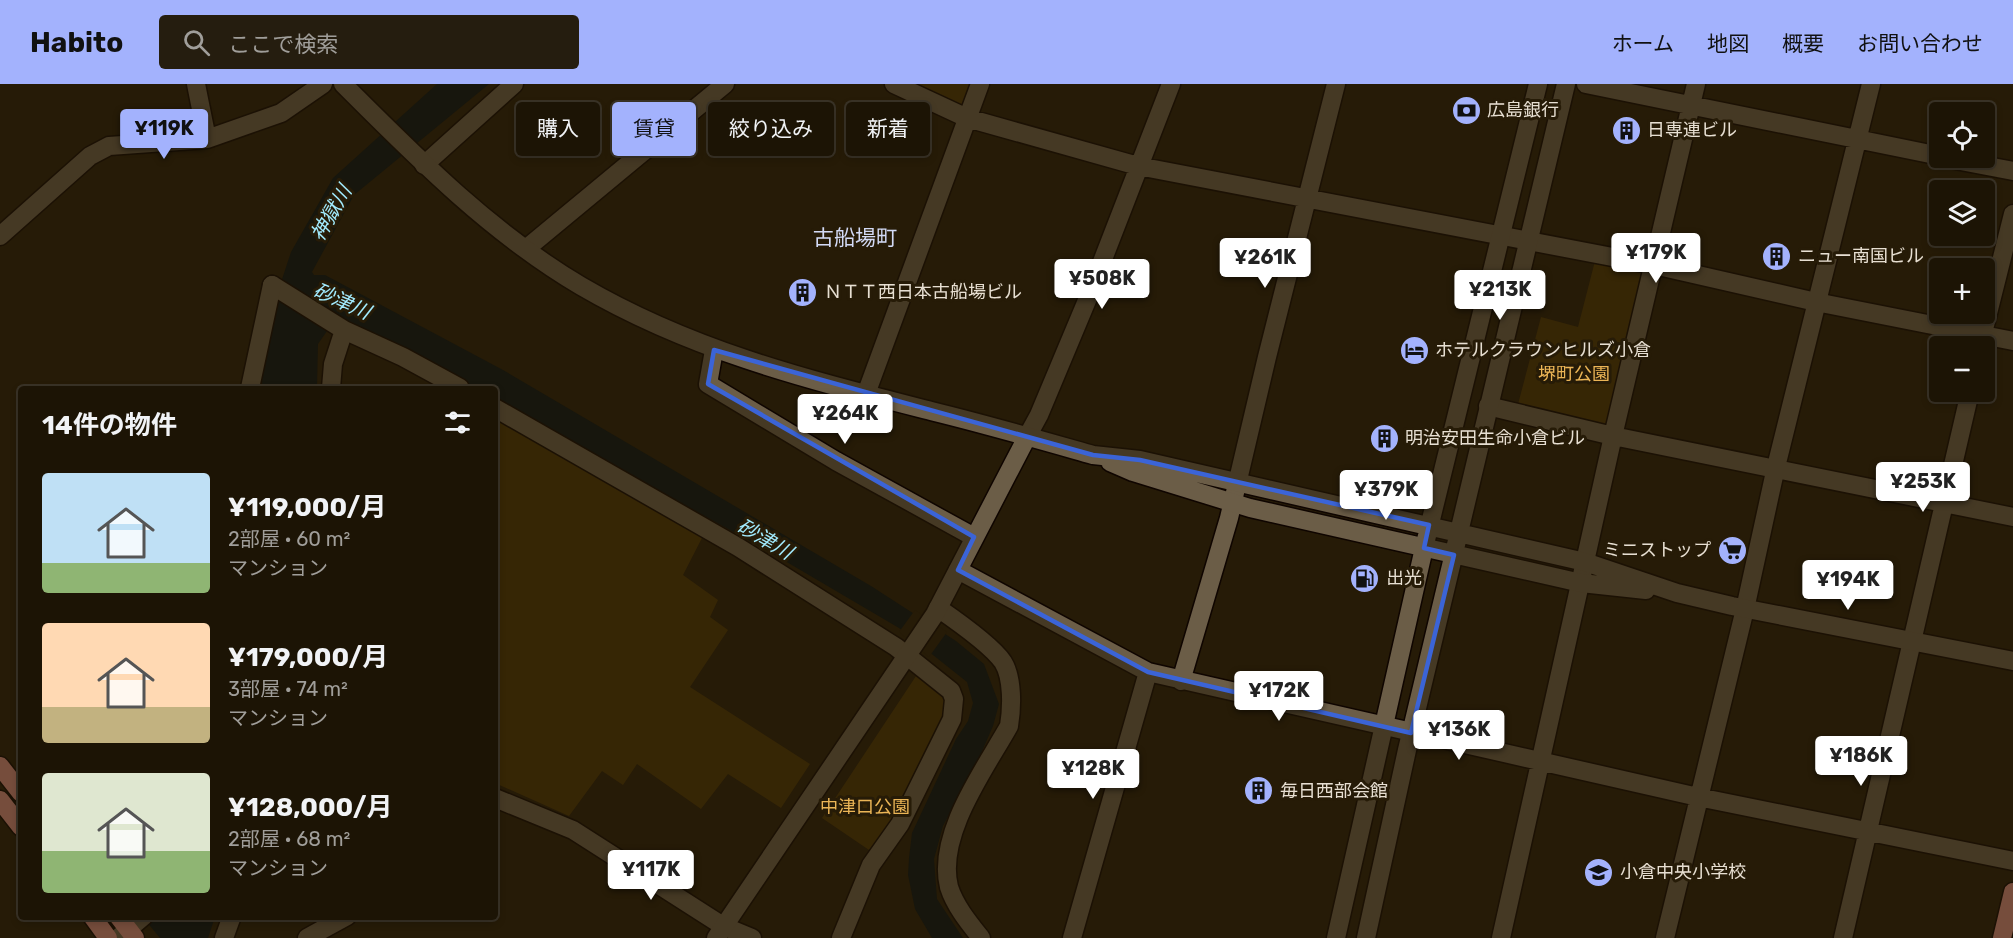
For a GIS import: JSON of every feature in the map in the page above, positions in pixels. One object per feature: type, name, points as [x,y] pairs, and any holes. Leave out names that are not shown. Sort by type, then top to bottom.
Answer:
[{"type":"highway","points":[[0,766],[18,789]]},
{"type":"highway","points":[[0,800],[18,823]]},
{"type":"highway","points":[[2002,938],[2013,891]]},
{"type":"highway","points":[[95,920],[108,938]]},
{"type":"street","points":[[196,84],[207,138]]},
{"type":"street","points":[[0,236],[90,156],[109,146],[207,138],[282,113],[323,84]]},
{"type":"street","points":[[343,84],[418,160],[474,211],[580,285],[648,321],[714,350],[866,394],[1093,454],[1140,460],[1586,562],[1677,593],[1745,609],[2013,662]]},
{"type":"street","points":[[418,160],[514,84]]},
{"type":"street","points":[[527,248],[725,84]]},
{"type":"street","points":[[894,84],[967,118],[1138,166],[1654,265],[1960,336]]},
{"type":"street","points":[[866,394],[980,84]]},
{"type":"street","points":[[719,932],[936,611],[1039,415],[1088,298],[1172,84]]},
{"type":"street","points":[[1182,681],[1233,504],[1336,84]]},
{"type":"street","points":[[1336,938],[1429,525],[1538,84]]},
{"type":"street","points":[[1366,938],[1411,733],[1566,84]]},
{"type":"street","points":[[1586,84],[1929,154]]},
{"type":"street","points":[[1502,938],[1613,436],[1696,84]]},
{"type":"street","points":[[1665,938],[1745,609],[1776,467],[1871,84]]},
{"type":"street","points":[[1995,168],[2013,171]]},
{"type":"street","points":[[1982,336],[2013,214]]},
{"type":"street","points":[[250,386],[272,285],[344,330],[403,357],[456,386]]},
{"type":"street","points":[[331,386],[333,364],[344,330]]},
{"type":"street","points":[[1995,341],[2013,341]]},
{"type":"street","points":[[714,350],[708,384],[836,461],[974,537]]},
{"type":"street","points":[[1843,938],[1968,402]]},
{"type":"street","points":[[1488,406],[1613,436],[1776,467],[2013,517]]},
{"type":"street","points":[[498,410],[738,547],[910,651],[951,691],[955,709],[952,719],[900,824],[871,865],[841,938]]},
{"type":"street","points":[[1093,454],[1133,472],[1233,504],[1581,583],[1677,593]]},
{"type":"street","points":[[957,570],[1148,672],[1698,797],[2013,861]]},
{"type":"street","points":[[936,611],[959,623],[1003,662],[1012,707],[1010,726],[954,827],[947,862],[950,887],[963,915],[981,938]]},
{"type":"street","points":[[1072,938],[1148,672]]},
{"type":"street","points":[[498,799],[573,830],[719,932],[752,938]]},
{"type":"street","points":[[127,932],[140,920]]},
{"type":"street","points":[[228,937],[231,920]]},
{"type":"street","points":[[307,938],[340,920]]},
{"type":"highlighted area","points":[[714,350],[1093,455],[1140,460],[1429,525],[1424,548],[1454,555],[1411,733],[1148,672],[958,570],[974,537],[708,384]]},
{"type":"green space","points":[[914,84],[976,84],[962,107]]},
{"type":"green space","name":"堺町公園","points":[[1595,261],[1646,270],[1609,431],[1517,408],[1541,317],[1578,327]]},
{"type":"green space","points":[[498,418],[703,536],[683,575],[718,600],[710,617],[728,630],[690,687],[810,764],[781,808],[728,774],[701,809],[637,764],[623,785],[602,771],[569,816],[498,784]]},
{"type":"green space","name":"中津口公園","points":[[920,670],[949,696],[950,707],[894,819],[872,852],[822,818]]},
{"type":"water","points":[[437,84],[489,84],[354,195],[312,272],[314,275],[325,275],[503,370],[871,586],[956,641],[984,664],[999,704],[993,726],[980,756],[943,826],[934,859],[937,899],[963,938],[932,938],[915,909],[908,875],[912,833],[956,739],[968,721],[973,703],[967,682],[899,628],[768,551],[498,403],[498,386],[468,386],[398,346],[334,321],[318,344],[317,386],[262,386],[263,337],[291,252],[333,178]]},
{"type":"water","points":[[148,920],[214,920],[208,938],[130,938]]},
{"type":"pier","points":[[915,610],[947,632],[929,657],[899,632]]},
{"type":"pier","points":[[146,921],[160,938],[127,938]]},
{"type":"place","name":"広島銀行","points":[[1466,110]]},
{"type":"place","name":"日専連ビル","points":[[1626,130]]},
{"type":"place","name":"ニュー南国ビル","points":[[1777,256]]},
{"type":"place","name":"ＮＴＴ西日本古船場ビル","points":[[803,292]]},
{"type":"place","name":"ホテルクラウンヒルズ小倉","points":[[1414,350]]},
{"type":"place","name":"明治安田生命小倉ビル","points":[[1384,438]]},
{"type":"place","name":"ミニストップ","points":[[1732,550]]},
{"type":"place","name":"出光","points":[[1365,578]]},
{"type":"place","name":"毎日西部会館","points":[[1259,791]]},
{"type":"place","name":"小倉中央小学校","points":[[1599,872]]},
{"type":"district","name":"古船場町","points":[[855,238]]},
{"type":"water label","name":"神獄川","points":[[331,213]]},
{"type":"water label","name":"砂津川","points":[[342,301]]},
{"type":"water label","name":"砂津川","points":[[765,539]]}]
